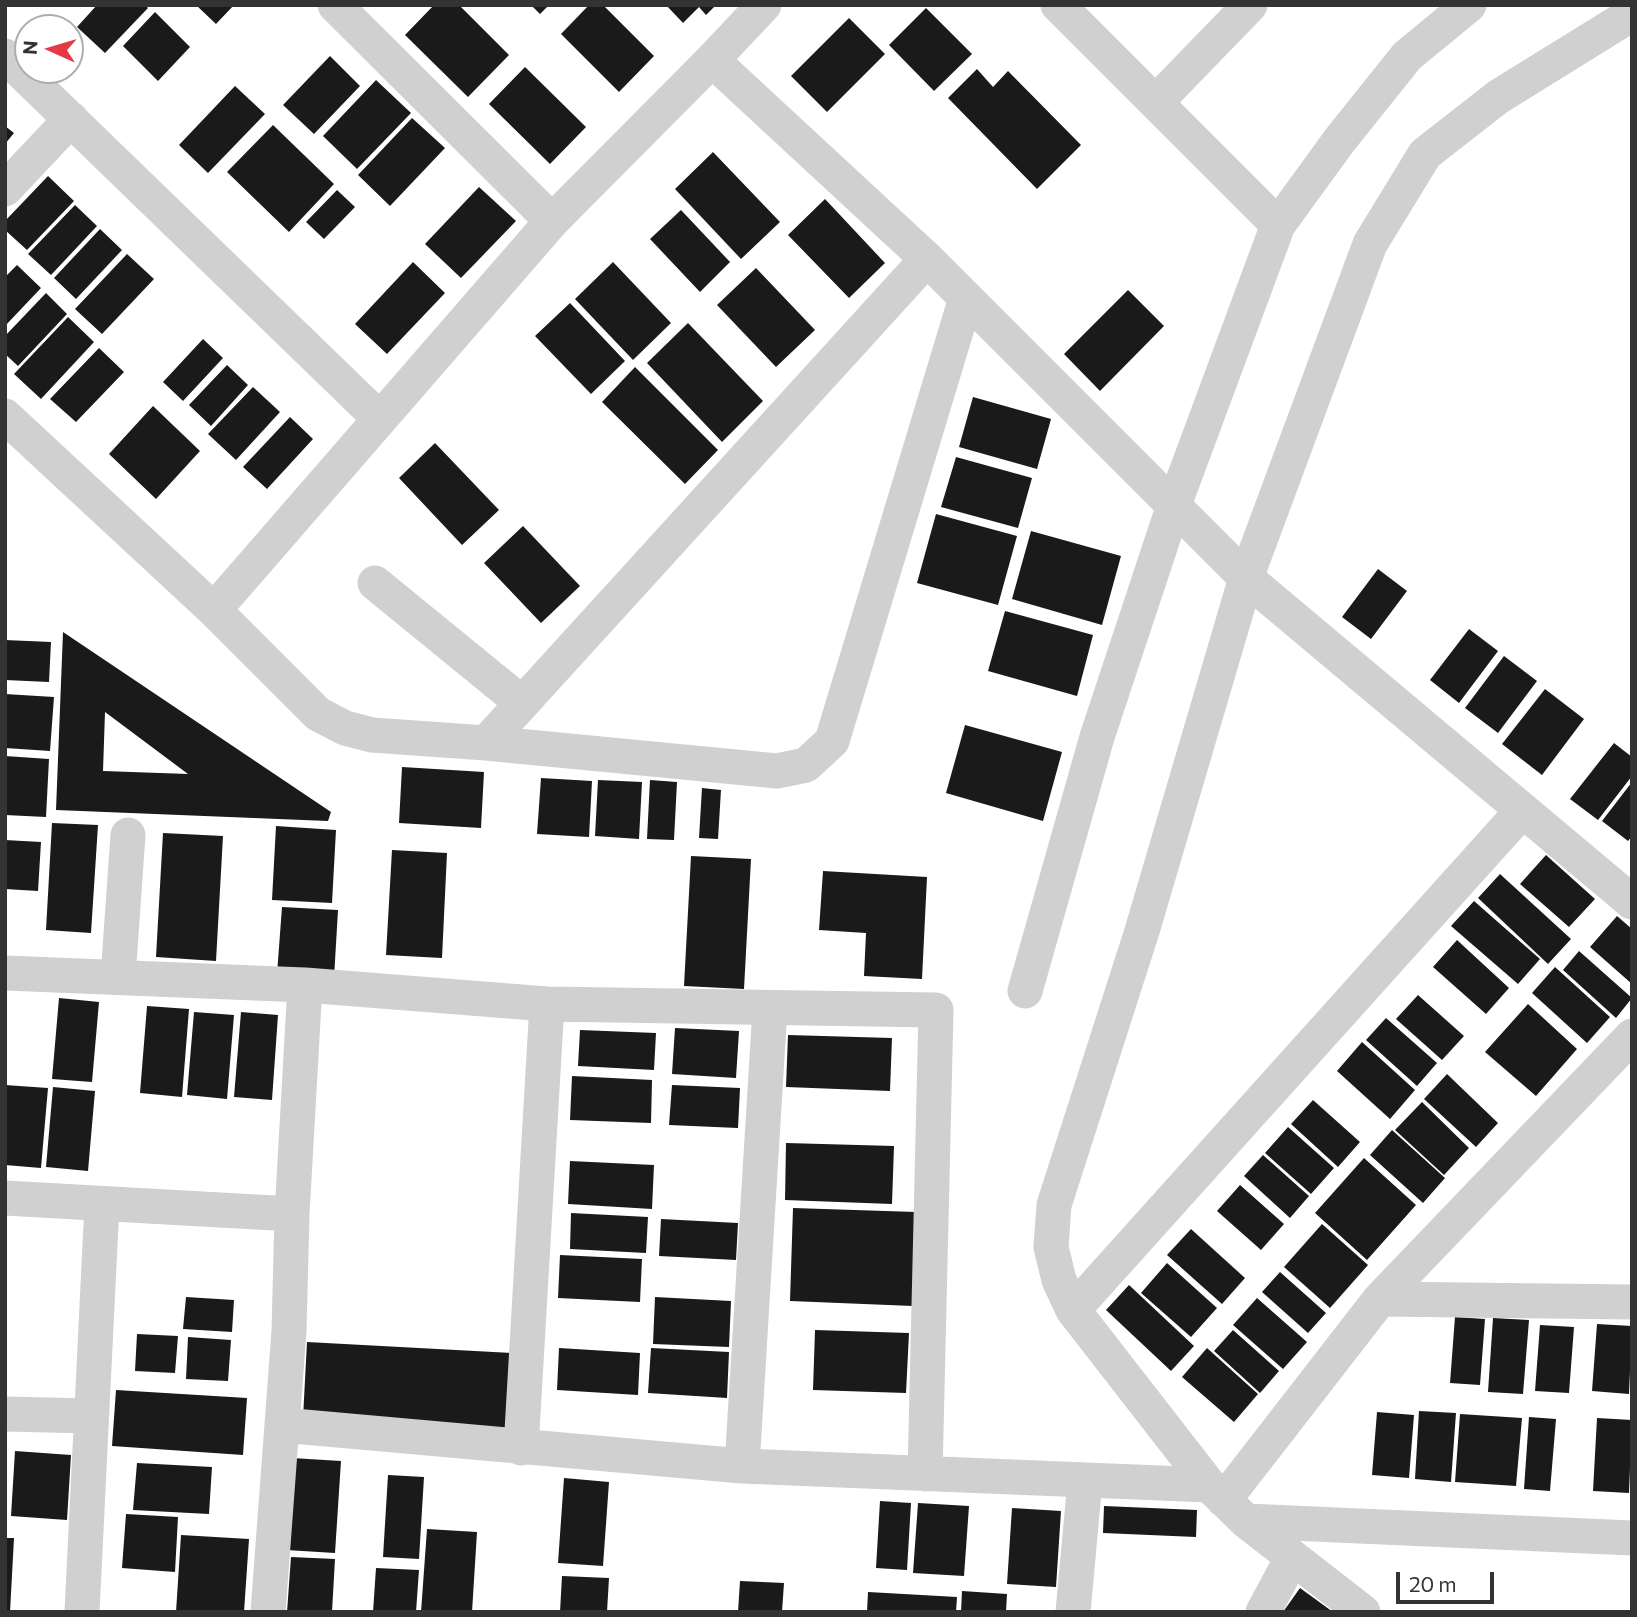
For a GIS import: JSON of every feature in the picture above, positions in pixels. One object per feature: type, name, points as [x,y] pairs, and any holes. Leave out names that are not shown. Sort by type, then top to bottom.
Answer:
[{"type":"street","points":[[214,610],[552,220],[764,5]]},
{"type":"street","points":[[1058,5],[1278,225]]},
{"type":"street","points":[[1156,102],[1250,5]]},
{"type":"street","points":[[1026,991],[1097,737],[1174,505],[1278,225],[1339,141],[1407,56],[1469,5]]},
{"type":"street","points":[[353,11],[552,220]]},
{"type":"street","points":[[1363,1612],[1292,1558],[1226,1502],[1073,1310],[1059,1280],[1051,1247],[1054,1205],[1142,931],[1246,578],[1370,244],[1425,154],[1498,97],[1632,14]]},
{"type":"street","points":[[5,56],[380,419]]},
{"type":"street","points":[[712,60],[927,259],[1246,578],[1632,902]]},
{"type":"street","points":[[5,189],[71,119]]},
{"type":"street","points":[[486,743],[927,259]]},
{"type":"street","points":[[5,416],[214,610],[318,715],[345,728],[372,735],[486,743],[777,771],[806,765],[832,741],[966,298]]},
{"type":"street","points":[[375,583],[522,703]]},
{"type":"street","points":[[1073,1310],[1522,811]]},
{"type":"street","points":[[118,977],[128,835]]},
{"type":"street","points":[[5,972],[306,985],[547,1004],[936,1010],[925,1474]]},
{"type":"street","points":[[268,1612],[289,1331],[292,1214],[306,985]]},
{"type":"street","points":[[521,1448],[547,1004]]},
{"type":"street","points":[[742,1466],[770,1008]]},
{"type":"street","points":[[1226,1502],[1380,1299],[1632,1036]]},
{"type":"street","points":[[5,1198],[292,1214]]},
{"type":"street","points":[[82,1612],[102,1204]]},
{"type":"street","points":[[1380,1299],[1632,1302]]},
{"type":"street","points":[[5,1414],[90,1416]]},
{"type":"street","points":[[282,1425],[742,1466],[1085,1481],[1226,1502],[1632,1538]]},
{"type":"street","points":[[1073,1612],[1085,1481]]},
{"type":"street","points":[[1263,1612],[1292,1558]]},
{"type":"building","points":[[97,5],[145,5],[148,8],[105,53],[84,34],[84,19]]},
{"type":"building","points":[[196,5],[234,5],[216,24]]},
{"type":"building","points":[[434,5],[459,5],[509,55],[468,97],[405,35]]},
{"type":"building","points":[[531,5],[549,5],[540,14]]},
{"type":"building","points":[[589,5],[603,5],[654,56],[619,92],[561,34]]},
{"type":"building","points":[[666,5],[716,5],[706,15],[699,7],[683,23]]},
{"type":"building","points":[[926,8],[972,54],[934,91],[889,45]]},
{"type":"building","points":[[155,12],[190,47],[158,81],[123,46]]},
{"type":"building","points":[[849,18],[885,54],[827,112],[791,76]]},
{"type":"building","points":[[330,56],[360,86],[314,134],[283,105]]},
{"type":"building","points":[[525,67],[586,127],[550,164],[489,104]]},
{"type":"building","points":[[977,69],[993,87],[1008,71],[1081,145],[1037,189],[948,98]]},
{"type":"building","points":[[376,80],[411,113],[357,169],[323,136]]},
{"type":"building","points":[[235,86],[265,114],[208,173],[179,145]]},
{"type":"building","points":[[412,118],[445,148],[390,206],[358,175]]},
{"type":"building","points":[[273,125],[334,184],[289,232],[227,172]]},
{"type":"building","points":[[5,126],[14,133],[5,144]]},
{"type":"building","points":[[713,152],[780,222],[741,259],[675,189]]},
{"type":"building","points":[[48,176],[74,201],[27,250],[5,230],[5,221]]},
{"type":"building","points":[[479,187],[516,221],[461,278],[425,244]]},
{"type":"building","points":[[337,190],[355,207],[324,239],[306,222]]},
{"type":"building","points":[[825,199],[885,263],[849,298],[788,235]]},
{"type":"building","points":[[75,205],[97,226],[51,275],[28,254]]},
{"type":"building","points":[[681,210],[730,262],[700,292],[650,239]]},
{"type":"building","points":[[100,229],[122,250],[76,299],[54,278]]},
{"type":"building","points":[[127,254],[154,279],[102,334],[75,309]]},
{"type":"building","points":[[413,262],[445,293],[387,354],[355,324]]},
{"type":"building","points":[[613,262],[671,323],[633,360],[575,299]]},
{"type":"building","points":[[17,265],[41,288],[5,326],[5,277]]},
{"type":"building","points":[[756,268],[815,330],[776,367],[717,305]]},
{"type":"building","points":[[1128,290],[1164,326],[1100,391],[1064,354]]},
{"type":"building","points":[[46,293],[67,314],[18,366],[5,354],[5,336]]},
{"type":"building","points":[[570,303],[625,361],[591,394],[535,336]]},
{"type":"building","points":[[68,317],[94,342],[41,399],[14,374]]},
{"type":"building","points":[[688,323],[763,401],[722,442],[647,363]]},
{"type":"building","points":[[203,339],[223,358],[183,401],[163,382]]},
{"type":"building","points":[[99,348],[124,372],[76,422],[50,399]]},
{"type":"building","points":[[227,365],[248,385],[211,426],[189,405]]},
{"type":"building","points":[[635,367],[718,450],[685,484],[602,402]]},
{"type":"building","points":[[253,387],[280,412],[236,460],[208,434]]},
{"type":"building","points":[[973,397],[1051,419],[1037,469],[959,447]]},
{"type":"building","points":[[153,406],[200,451],[156,499],[109,454]]},
{"type":"building","points":[[290,417],[313,439],[267,489],[243,467]]},
{"type":"building","points":[[435,443],[499,510],[462,545],[399,478]]},
{"type":"building","points":[[956,457],[1032,478],[1018,528],[941,507]]},
{"type":"building","points":[[936,514],[1017,536],[998,605],[917,583]]},
{"type":"building","points":[[523,526],[580,586],[541,623],[484,563]]},
{"type":"building","points":[[1031,531],[1121,556],[1102,625],[1012,599]]},
{"type":"building","points":[[1378,569],[1407,591],[1371,639],[1342,617]]},
{"type":"building","points":[[1005,611],[1093,635],[1077,696],[988,671]]},
{"type":"building","points":[[1469,629],[1498,651],[1459,703],[1430,680]]},
{"type":"building","points":[[63,632],[331,812],[328,821],[56,810]],"holes":[[[105,712],[188,774],[103,771]]]},
{"type":"building","points":[[5,640],[51,642],[49,682],[5,680]]},
{"type":"building","points":[[1504,656],[1537,681],[1498,733],[1465,708]]},
{"type":"building","points":[[1545,689],[1584,719],[1542,775],[1502,744]]},
{"type":"building","points":[[5,694],[54,697],[50,751],[5,748]]},
{"type":"building","points":[[965,725],[1062,752],[1043,821],[946,793]]},
{"type":"building","points":[[1614,743],[1632,757],[1632,776],[1598,820],[1570,799]]},
{"type":"building","points":[[5,756],[49,759],[46,817],[5,815]]},
{"type":"building","points":[[402,767],[484,772],[481,828],[399,823]]},
{"type":"building","points":[[541,778],[592,781],[589,837],[537,834]]},
{"type":"building","points":[[598,780],[642,782],[639,839],[595,836]]},
{"type":"building","points":[[650,780],[677,782],[674,840],[647,839]]},
{"type":"building","points":[[1632,782],[1632,836],[1628,841],[1602,821]]},
{"type":"building","points":[[702,788],[721,790],[718,839],[699,838]]},
{"type":"building","points":[[52,823],[98,825],[91,933],[46,930]]},
{"type":"building","points":[[276,826],[336,830],[332,903],[272,900]]},
{"type":"building","points":[[163,833],[223,836],[216,961],[156,957]]},
{"type":"building","points":[[5,840],[41,842],[38,891],[5,889]]},
{"type":"building","points":[[392,850],[447,853],[442,958],[386,955]]},
{"type":"building","points":[[1546,855],[1595,899],[1569,927],[1520,884]]},
{"type":"building","points":[[691,856],[751,859],[744,989],[684,986]]},
{"type":"building","points":[[823,871],[927,877],[922,979],[864,976],[866,933],[819,930]]},
{"type":"building","points":[[1500,874],[1571,939],[1548,964],[1478,898]]},
{"type":"building","points":[[1474,901],[1540,959],[1518,984],[1451,926]]},
{"type":"building","points":[[282,907],[338,910],[334,978],[277,974]]},
{"type":"building","points":[[1617,916],[1632,929],[1632,984],[1590,947]]},
{"type":"building","points":[[1457,940],[1509,988],[1486,1014],[1433,967]]},
{"type":"building","points":[[1579,951],[1632,998],[1616,1018],[1563,970]]},
{"type":"building","points":[[1555,967],[1610,1017],[1587,1043],[1532,993]]},
{"type":"building","points":[[1418,995],[1464,1036],[1442,1060],[1396,1019]]},
{"type":"building","points":[[59,998],[99,1002],[92,1082],[52,1079]]},
{"type":"building","points":[[1528,1004],[1577,1049],[1536,1096],[1485,1052]]},
{"type":"building","points":[[147,1006],[189,1009],[182,1097],[140,1093]]},
{"type":"building","points":[[194,1012],[234,1015],[227,1099],[187,1095]]},
{"type":"building","points":[[241,1012],[278,1015],[272,1100],[234,1097]]},
{"type":"building","points":[[1386,1018],[1437,1063],[1417,1086],[1366,1040]]},
{"type":"building","points":[[675,1028],[739,1031],[736,1078],[672,1074]]},
{"type":"building","points":[[580,1030],[656,1033],[654,1070],[578,1066]]},
{"type":"building","points":[[788,1035],[892,1038],[890,1091],[786,1087]]},
{"type":"building","points":[[1362,1042],[1415,1090],[1390,1119],[1337,1071]]},
{"type":"building","points":[[1447,1074],[1498,1123],[1476,1147],[1424,1099]]},
{"type":"building","points":[[572,1076],[652,1080],[651,1123],[570,1120]]},
{"type":"building","points":[[5,1085],[48,1088],[41,1168],[5,1165]]},
{"type":"building","points":[[672,1085],[740,1088],[738,1128],[669,1125]]},
{"type":"building","points":[[53,1087],[95,1091],[88,1171],[46,1167]]},
{"type":"building","points":[[1313,1100],[1360,1142],[1338,1167],[1291,1124]]},
{"type":"building","points":[[1422,1102],[1469,1148],[1444,1175],[1395,1130]]},
{"type":"building","points":[[1288,1127],[1334,1168],[1311,1194],[1265,1153]]},
{"type":"building","points":[[1392,1130],[1445,1178],[1423,1203],[1370,1155]]},
{"type":"building","points":[[786,1143],[894,1146],[892,1204],[785,1200]]},
{"type":"building","points":[[1263,1155],[1309,1196],[1290,1218],[1244,1176]]},
{"type":"building","points":[[1364,1158],[1416,1205],[1367,1260],[1315,1213]]},
{"type":"building","points":[[570,1161],[654,1165],[652,1209],[568,1204]]},
{"type":"building","points":[[1240,1185],[1284,1224],[1261,1250],[1217,1211]]},
{"type":"building","points":[[793,1208],[916,1212],[913,1306],[790,1301]]},
{"type":"building","points":[[571,1213],[648,1217],[646,1253],[570,1249]]},
{"type":"building","points":[[661,1219],[738,1223],[736,1260],[659,1256]]},
{"type":"building","points":[[1322,1224],[1368,1265],[1330,1308],[1284,1267]]},
{"type":"building","points":[[1191,1229],[1245,1278],[1222,1304],[1167,1255]]},
{"type":"building","points":[[560,1255],[642,1259],[640,1302],[558,1298]]},
{"type":"building","points":[[1167,1263],[1217,1308],[1191,1337],[1141,1293]]},
{"type":"building","points":[[1280,1272],[1326,1313],[1308,1333],[1262,1292]]},
{"type":"building","points":[[1129,1285],[1194,1346],[1171,1371],[1106,1310]]},
{"type":"building","points":[[186,1297],[234,1300],[232,1332],[183,1329]]},
{"type":"building","points":[[655,1297],[731,1301],[729,1347],[653,1344]]},
{"type":"building","points":[[1257,1298],[1307,1342],[1283,1369],[1233,1325]]},
{"type":"building","points":[[1455,1317],[1485,1319],[1480,1385],[1450,1383]]},
{"type":"building","points":[[1493,1318],[1529,1320],[1523,1394],[1488,1392]]},
{"type":"building","points":[[1597,1324],[1632,1326],[1629,1394],[1592,1391]]},
{"type":"building","points":[[1540,1325],[1574,1327],[1569,1393],[1535,1391]]},
{"type":"building","points":[[815,1330],[909,1333],[906,1393],[813,1390]]},
{"type":"building","points":[[1233,1330],[1279,1371],[1260,1393],[1214,1351]]},
{"type":"building","points":[[137,1334],[178,1336],[175,1373],[135,1371]]},
{"type":"building","points":[[188,1337],[231,1340],[228,1381],[186,1379]]},
{"type":"building","points":[[307,1342],[512,1353],[508,1429],[303,1418]]},
{"type":"building","points":[[559,1348],[640,1353],[638,1395],[557,1390]]},
{"type":"building","points":[[651,1348],[729,1352],[727,1398],[648,1393]]},
{"type":"building","points":[[1207,1348],[1258,1394],[1234,1422],[1182,1377]]},
{"type":"building","points":[[116,1390],[247,1398],[243,1455],[112,1446]]},
{"type":"building","points":[[1419,1411],[1456,1413],[1451,1482],[1415,1479]]},
{"type":"building","points":[[1377,1412],[1414,1415],[1409,1478],[1372,1475]]},
{"type":"building","points":[[1460,1414],[1522,1418],[1516,1486],[1455,1482]]},
{"type":"building","points":[[1529,1417],[1556,1419],[1550,1491],[1524,1489]]},
{"type":"building","points":[[1597,1418],[1632,1420],[1629,1493],[1593,1491]]},
{"type":"building","points":[[15,1451],[71,1455],[67,1520],[11,1516]]},
{"type":"building","points":[[292,1458],[341,1461],[335,1553],[286,1550]]},
{"type":"building","points":[[137,1463],[212,1467],[209,1514],[133,1510]]},
{"type":"building","points":[[388,1475],[424,1477],[419,1559],[383,1557]]},
{"type":"building","points":[[564,1478],[609,1482],[603,1566],[558,1563]]},
{"type":"building","points":[[880,1501],[911,1503],[907,1570],[876,1568]]},
{"type":"building","points":[[918,1503],[969,1506],[964,1576],[913,1573]]},
{"type":"building","points":[[1104,1506],[1197,1510],[1196,1537],[1103,1533]]},
{"type":"building","points":[[1012,1508],[1061,1511],[1056,1587],[1007,1584]]},
{"type":"building","points":[[126,1514],[178,1517],[175,1572],[122,1568]]},
{"type":"building","points":[[427,1529],[477,1532],[472,1612],[421,1612]]},
{"type":"building","points":[[181,1535],[249,1539],[244,1612],[176,1612]]},
{"type":"building","points":[[5,1538],[14,1538],[10,1612],[5,1612]]},
{"type":"building","points":[[291,1557],[335,1559],[332,1612],[287,1612]]},
{"type":"building","points":[[376,1568],[419,1570],[416,1612],[373,1612]]},
{"type":"building","points":[[562,1576],[609,1578],[607,1612],[560,1612]]},
{"type":"building","points":[[740,1581],[784,1583],[782,1612],[738,1612]]},
{"type":"building","points":[[1300,1588],[1333,1612],[1283,1612]]},
{"type":"building","points":[[962,1591],[1007,1594],[1006,1612],[961,1612]]},
{"type":"building","points":[[868,1592],[957,1597],[956,1612],[867,1612]]}]
